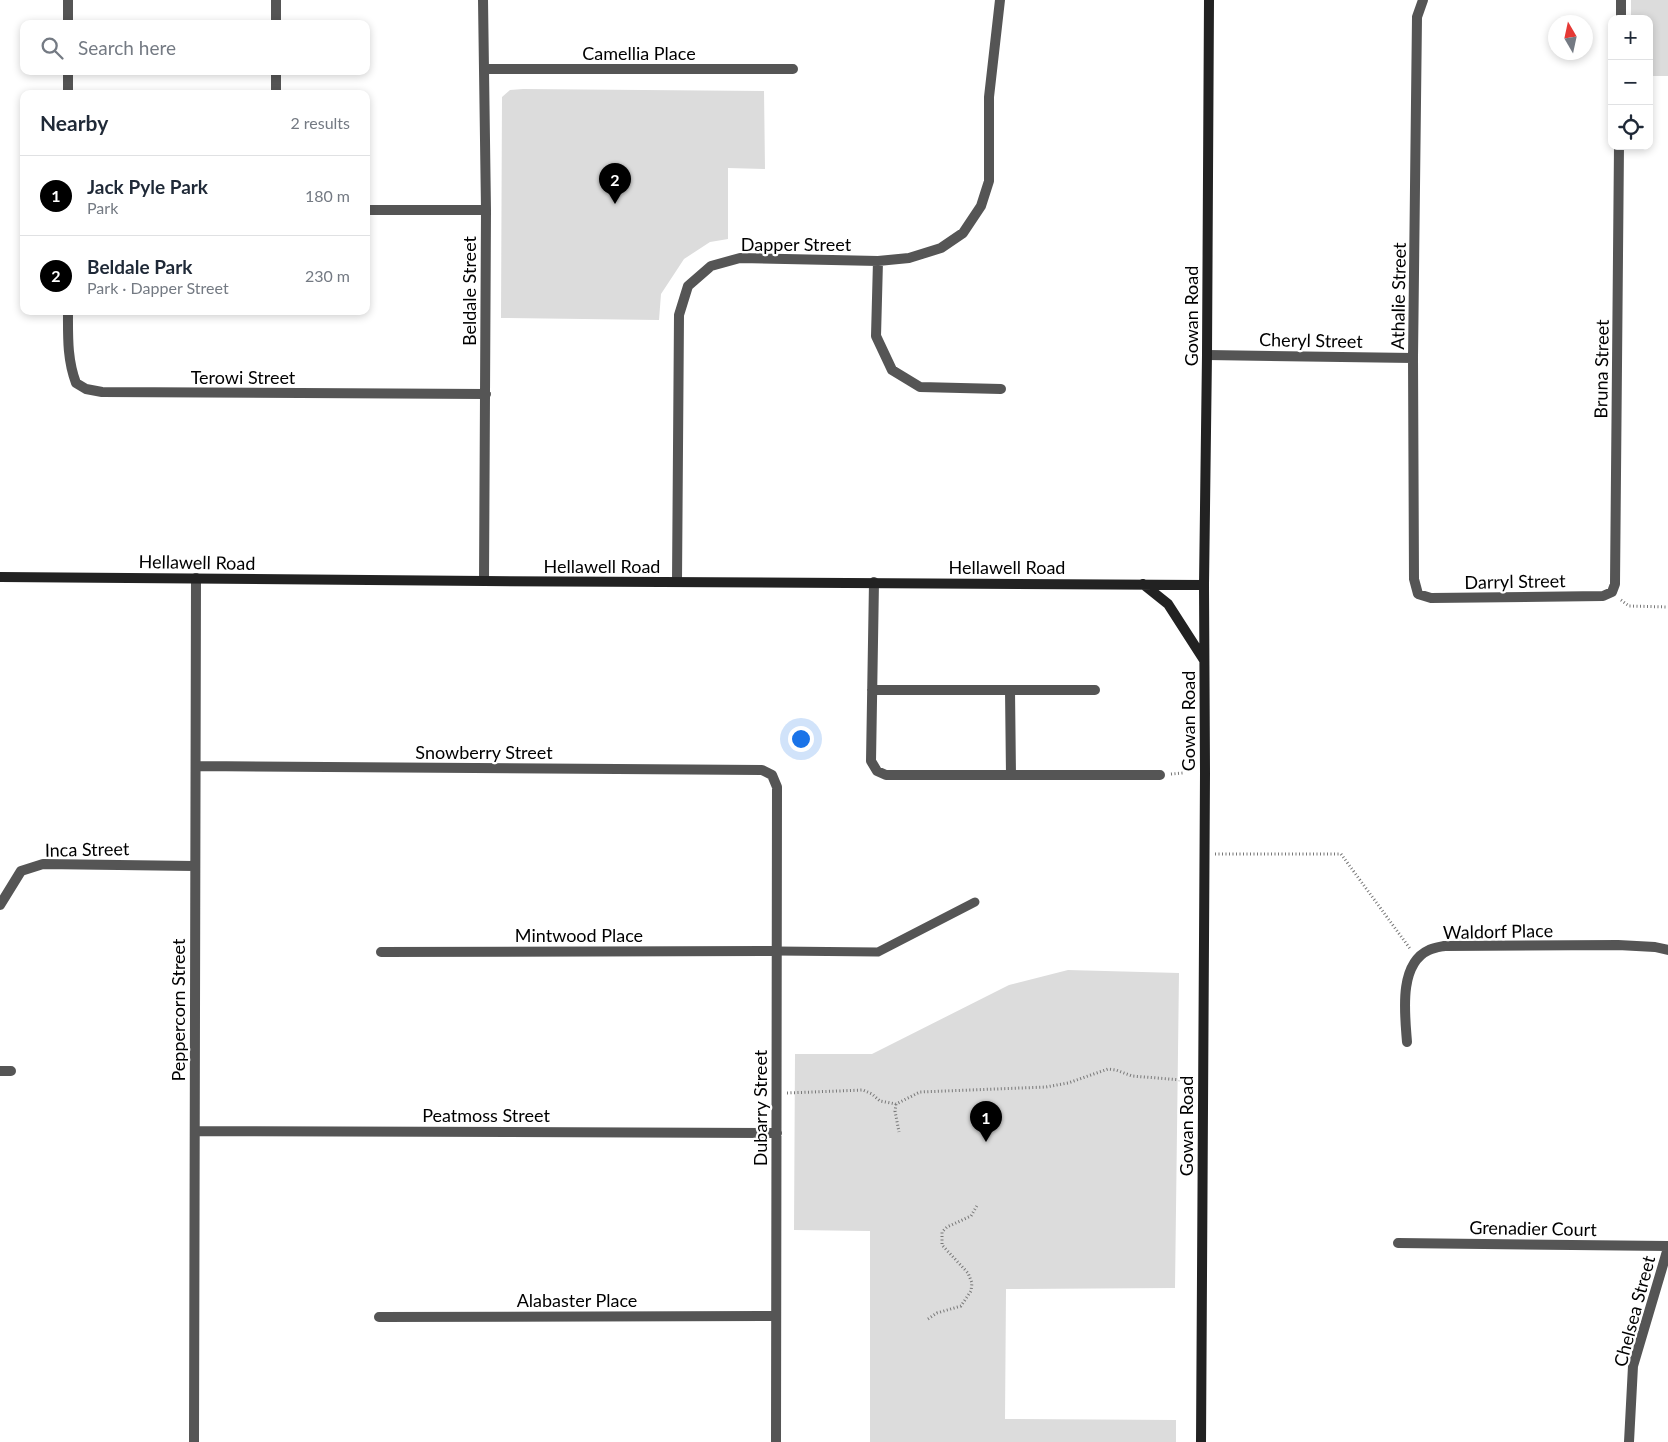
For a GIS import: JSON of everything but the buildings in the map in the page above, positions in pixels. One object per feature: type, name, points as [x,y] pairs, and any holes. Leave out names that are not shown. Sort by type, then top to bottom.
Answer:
[{"type":"main road","name":"Gowan Road","points":[[1201,1442],[1204,585],[1209,0]]},
{"type":"main road","name":"Hellawell Road","points":[[0,577],[484,582],[874,582],[1204,585]]},
{"type":"main road","points":[[1143,584],[1168,604],[1204,660]]},
{"type":"street","points":[[68,0],[68,20]]},
{"type":"street","points":[[276,0],[276,20]]},
{"type":"street","name":"Beldale Street","points":[[484,0],[486,210],[484,582]]},
{"type":"street","name":"Dapper Street","points":[[678,582],[679,315],[688,286],[712,266],[740,258],[878,261],[909,258],[941,248],[963,233],[981,206],[989,181],[989,96],[1000,0]]},
{"type":"street","name":"Athalie Street","points":[[1418,594],[1414,579],[1416,17],[1423,0]]},
{"type":"street","points":[[1621,0],[1621,15]]},
{"type":"street","name":"Camellia Place","points":[[485,69],[793,69]]},
{"type":"street","points":[[68,75],[68,90]]},
{"type":"street","points":[[276,75],[276,90]]},
{"type":"street","name":"Bruna Street","points":[[1612,592],[1614,584],[1619,150]]},
{"type":"street","points":[[370,210],[486,210]]},
{"type":"street","points":[[878,261],[876,336],[892,370],[920,387],[1001,389]]},
{"type":"street","name":"Terowi Street","points":[[68,315],[70,368],[76,383],[86,389],[102,392],[486,394]]},
{"type":"street","name":"Cheryl Street","points":[[1207,355],[1414,358]]},
{"type":"street","name":"Peppercorn Street","points":[[194,1442],[196,578]]},
{"type":"street","points":[[874,582],[871,761],[877,771],[886,775],[1160,775]]},
{"type":"street","name":"Darryl Street","points":[[1418,594],[1431,598],[1603,596],[1612,592]]},
{"type":"street","points":[[872,690],[1095,690]]},
{"type":"street","points":[[1010,690],[1011,775]]},
{"type":"street","name":"Snowberry Street","points":[[196,766],[762,770],[772,775]]},
{"type":"street","name":"Dubarry Street","points":[[772,775],[777,787],[778,951],[776,1442]]},
{"type":"street","name":"Inca Street","points":[[0,905],[21,871],[43,864],[194,866]]},
{"type":"street","name":"Waldorf Place","points":[[1417,958],[1429,950],[1444,946],[1618,945],[1655,947],[1668,950]]},
{"type":"street","name":"Mintwood Place","points":[[382,952],[778,951]]},
{"type":"street","points":[[1407,1042],[1405,1017],[1407,977],[1417,958]]},
{"type":"street","name":"Peatmoss Street","points":[[195,1131],[776,1133]]},
{"type":"street","name":"Grenadier Court","points":[[1398,1243],[1668,1247]]},
{"type":"street","name":"Chelsea Street","points":[[1629,1442],[1633,1366],[1668,1247]]},
{"type":"street","name":"Alabaster Place","points":[[379,1317],[776,1316]]},
{"type":"lane","points":[[778,951],[878,952],[976,902]]},
{"type":"path","points":[[1612,592],[1629,606],[1668,607]]},
{"type":"path","points":[[1204,854],[1340,854],[1417,958]]},
{"type":"path","points":[[777,1094],[863,1090],[872,1094],[880,1101],[896,1104],[920,1092],[1046,1087],[1068,1083],[1108,1069],[1132,1076],[1182,1080]]},
{"type":"path","points":[[896,1104],[895,1110],[899,1132]]},
{"type":"path","points":[[928,1319],[937,1313],[961,1306],[971,1291],[972,1283],[968,1273],[942,1245],[942,1232],[947,1227],[971,1216],[978,1204]]},
{"type":"shaded area","points":[[1631,0],[1668,0],[1668,76],[1653,76],[1653,15],[1631,15]]},
{"type":"shaded area","points":[[510,90],[764,91],[765,169],[728,168],[728,239],[710,242],[684,259],[661,294],[659,320],[501,318],[502,97]]},
{"type":"shaded area","points":[[1068,970],[1179,973],[1175,1288],[1006,1289],[1005,1419],[1176,1420],[1176,1442],[870,1442],[870,1231],[794,1230],[795,1054],[872,1054],[1009,985]]},
{"type":"place","name":"Beldale Park","points":[[615,204]]},
{"type":"place","name":"Jack Pyle Park","points":[[986,1142]]}]
